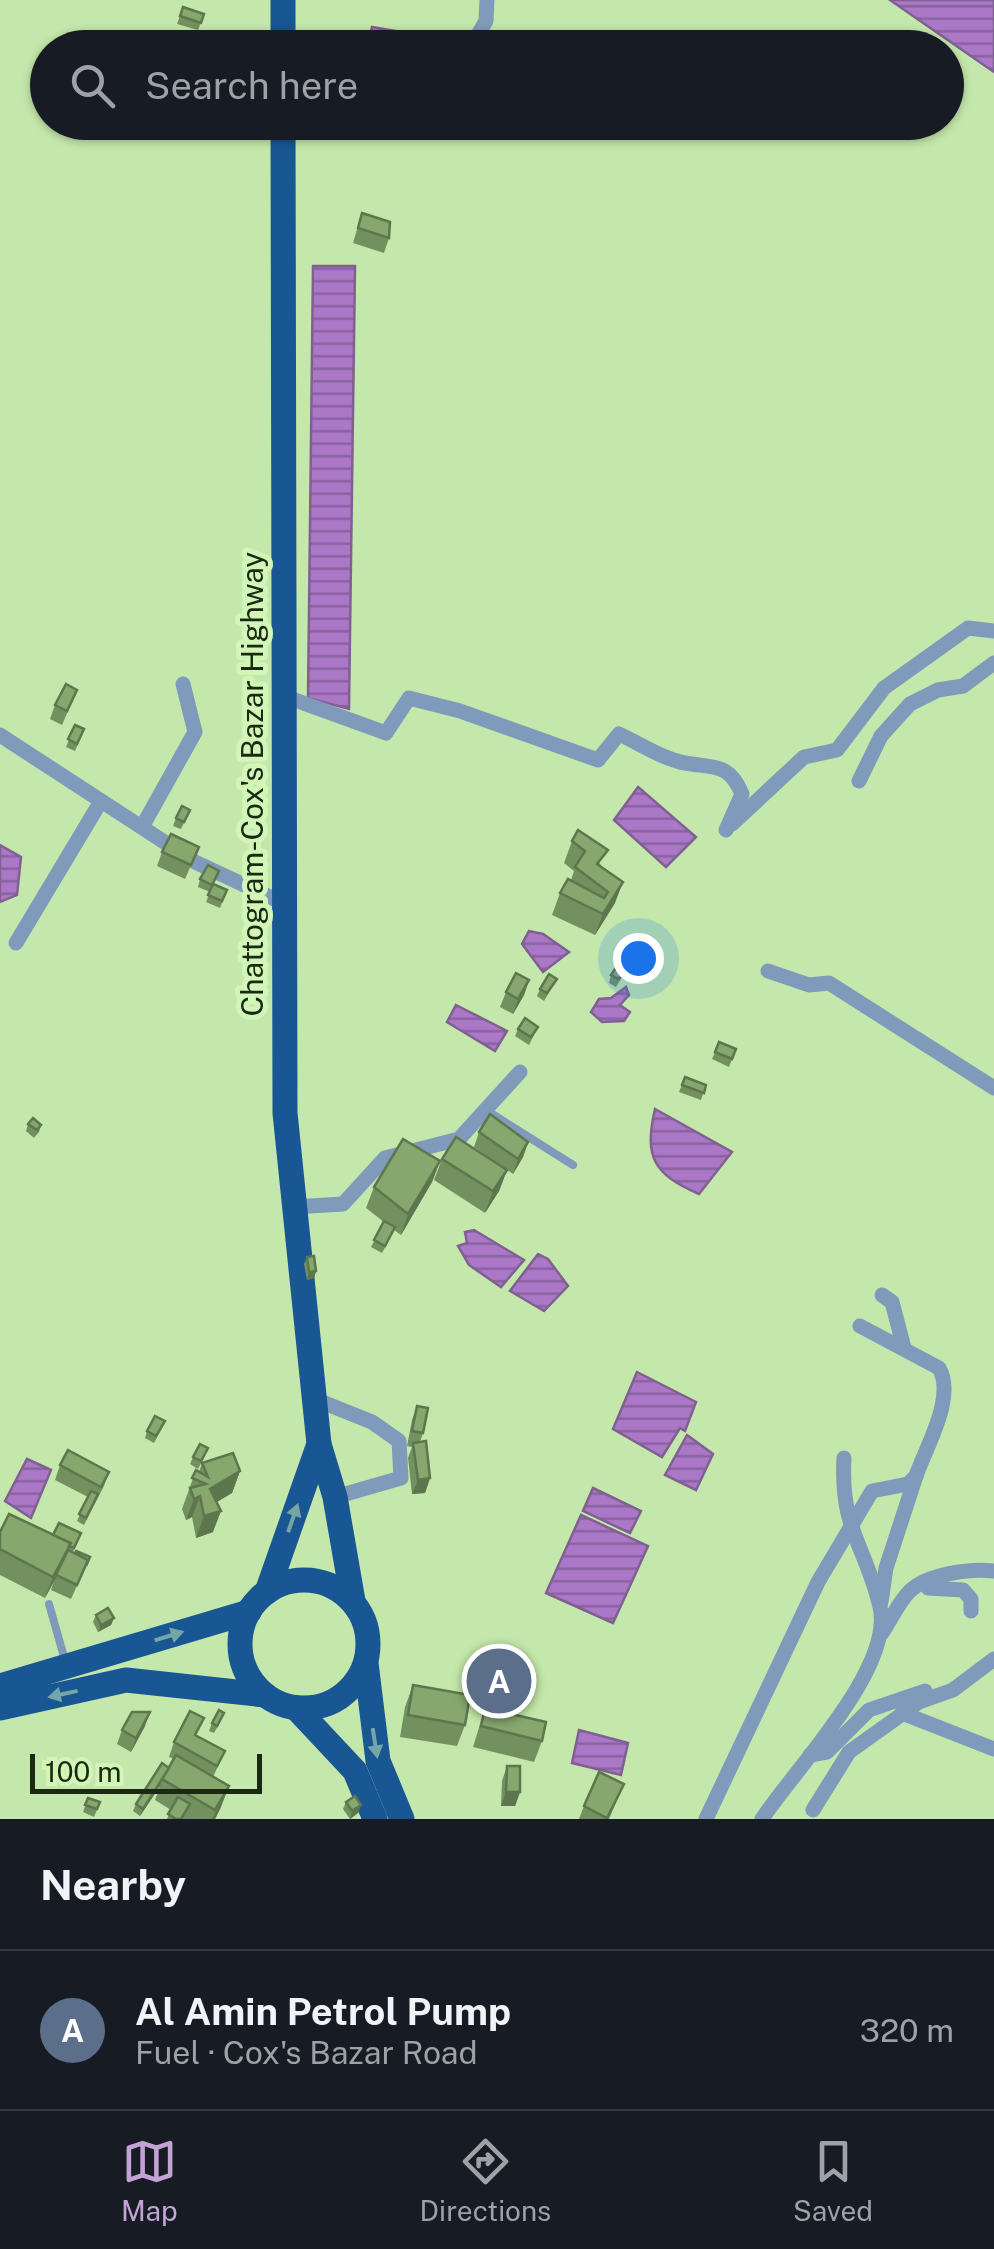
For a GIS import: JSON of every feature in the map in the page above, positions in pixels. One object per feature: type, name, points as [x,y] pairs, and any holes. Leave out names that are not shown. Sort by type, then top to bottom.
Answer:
[{"type":"highway","points":[[283,0],[283,30]]},
{"type":"highway","name":"Chattogram-Cox's Bazar Highway","points":[[284,140],[285,1113],[319,1444],[334,1498],[353,1602]]},
{"type":"highway","name":"Chattogram-Cox's Bazar Highway","points":[[267,1592],[319,1444]]},
{"type":"highway","points":[[265,1696],[246,1672],[241,1657],[242,1626],[249,1612],[267,1592],[296,1580],[312,1580],[341,1591],[353,1602],[368,1637],[366,1663],[378,1760],[402,1819]]},
{"type":"highway","points":[[0,1686],[249,1612]]},
{"type":"highway","points":[[0,1708],[126,1680],[265,1696],[296,1708],[311,1708],[339,1698],[360,1677],[366,1663]]},
{"type":"highway","points":[[296,1708],[355,1772],[374,1819]]},
{"type":"street","points":[[481,30],[486,21],[487,0]]},
{"type":"street","points":[[284,696],[386,733],[409,698],[460,711],[598,760],[619,734],[685,763],[708,762],[736,779],[742,794],[726,830],[804,757],[837,750],[884,688],[968,628],[994,631]]},
{"type":"street","points":[[859,781],[881,736],[910,704],[938,690],[963,686],[994,663]]},
{"type":"street","points":[[142,827],[195,732],[183,684]]},
{"type":"street","points":[[0,735],[194,862],[285,904]]},
{"type":"street","points":[[16,943],[101,801]]},
{"type":"street","points":[[768,971],[809,985],[829,983],[994,1088]]},
{"type":"street","points":[[293,1207],[344,1204],[385,1158],[454,1144],[520,1072]]},
{"type":"street","points":[[882,1295],[892,1302],[904,1348]]},
{"type":"street","points":[[860,1326],[939,1368],[946,1390],[886,1568],[880,1607],[882,1633]]},
{"type":"street","points":[[317,1400],[372,1422],[399,1442],[401,1478],[334,1498]]},
{"type":"street","points":[[844,1458],[842,1491],[849,1528],[880,1607]]},
{"type":"street","points":[[706,1819],[818,1582],[849,1528],[872,1492],[908,1484],[916,1476]]},
{"type":"street","points":[[762,1819],[870,1665],[882,1633],[914,1588],[974,1568],[994,1571]]},
{"type":"street","points":[[914,1588],[962,1590],[970,1600],[971,1611]]},
{"type":"street","points":[[810,1754],[827,1752],[869,1710],[943,1685],[992,1660]]},
{"type":"street","points":[[813,1810],[849,1752],[902,1713],[952,1690],[992,1660]]},
{"type":"street","points":[[902,1713],[994,1749]]},
{"type":"lane","points":[[486,1110],[572,1165]]},
{"type":"lane","points":[[49,1604],[68,1668]]},
{"type":"shaded area","points":[[890,0],[994,0],[994,72],[964,51],[964,30],[933,30]]},
{"type":"shaded area","points":[[313,266],[355,266],[349,709],[308,698]]},
{"type":"shaded area","points":[[638,787],[696,837],[666,867],[614,820]]},
{"type":"shaded area","points":[[0,845],[21,857],[17,895],[0,902]]},
{"type":"shaded area","points":[[529,931],[543,934],[569,952],[543,972],[522,944]]},
{"type":"shaded area","points":[[626,987],[629,995],[620,1005],[630,1012],[624,1021],[602,1022],[591,1012],[599,999],[611,998]]},
{"type":"shaded area","points":[[456,1005],[507,1031],[495,1051],[447,1022]]},
{"type":"shaded area","points":[[655,1109],[732,1152],[699,1194],[671,1179],[656,1162],[651,1140]]},
{"type":"shaded area","points":[[474,1230],[524,1260],[501,1287],[469,1265],[458,1246],[467,1243],[465,1232]]},
{"type":"shaded area","points":[[538,1254],[548,1259],[568,1286],[544,1311],[510,1291]]},
{"type":"shaded area","points":[[637,1372],[696,1402],[685,1431],[680,1428],[662,1457],[613,1429]]},
{"type":"shaded area","points":[[687,1435],[713,1454],[696,1490],[665,1475]]},
{"type":"shaded area","points":[[27,1459],[51,1470],[31,1518],[5,1501]]},
{"type":"shaded area","points":[[593,1488],[641,1511],[630,1533],[583,1511]]},
{"type":"shaded area","points":[[581,1515],[648,1546],[613,1623],[546,1593]]},
{"type":"shaded area","points":[[579,1730],[628,1743],[621,1775],[572,1763]]},
{"type":"building","points":[[183,7],[204,14],[201,23],[180,16]]},
{"type":"building","points":[[362,213],[390,222],[389,238],[358,228]]},
{"type":"building","points":[[66,684],[77,690],[67,711],[55,705]]},
{"type":"building","points":[[75,725],[84,729],[77,744],[68,739]]},
{"type":"building","points":[[182,806],[190,810],[184,822],[176,818]]},
{"type":"building","points":[[578,830],[608,850],[597,864],[623,882],[603,914],[560,893],[568,879],[604,898],[608,892],[575,867],[585,851],[572,841]]},
{"type":"building","points":[[171,834],[199,847],[191,865],[162,852]]},
{"type":"building","points":[[208,865],[219,871],[212,885],[200,879]]},
{"type":"building","points":[[213,884],[227,890],[222,901],[208,895]]},
{"type":"building","points":[[617,966],[624,970],[619,979],[611,975]]},
{"type":"building","points":[[516,973],[529,980],[518,999],[506,992]]},
{"type":"building","points":[[549,974],[557,979],[547,993],[540,989]]},
{"type":"building","points":[[525,1018],[538,1027],[531,1037],[518,1029]]},
{"type":"building","points":[[719,1042],[736,1049],[732,1059],[715,1052]]},
{"type":"building","points":[[685,1077],[706,1085],[704,1093],[682,1085]]},
{"type":"building","points":[[490,1114],[528,1142],[518,1159],[479,1132]]},
{"type":"building","points":[[33,1118],[41,1125],[37,1130],[28,1124]]},
{"type":"building","points":[[456,1137],[507,1170],[493,1191],[442,1159]]},
{"type":"building","points":[[403,1139],[440,1161],[408,1214],[374,1187]]},
{"type":"building","points":[[384,1221],[395,1227],[385,1246],[374,1240]]},
{"type":"building","points":[[314,1256],[316,1271],[309,1272],[307,1257]]},
{"type":"building","points":[[417,1406],[428,1408],[423,1433],[412,1431]]},
{"type":"building","points":[[155,1416],[165,1421],[156,1436],[147,1431]]},
{"type":"building","points":[[426,1441],[430,1478],[418,1480],[413,1443]]},
{"type":"building","points":[[200,1444],[208,1448],[201,1461],[193,1457]]},
{"type":"building","points":[[68,1450],[109,1472],[101,1487],[60,1465]]},
{"type":"building","points":[[233,1453],[240,1471],[210,1489],[221,1511],[204,1516],[200,1496],[194,1499],[190,1488],[206,1484],[192,1478],[196,1470],[208,1477],[202,1463]]},
{"type":"building","points":[[91,1491],[98,1494],[86,1518],[79,1514]]},
{"type":"building","points":[[9,1514],[71,1543],[53,1577],[0,1549],[0,1532]]},
{"type":"building","points":[[59,1523],[81,1533],[74,1548],[53,1535]]},
{"type":"building","points":[[68,1550],[88,1560],[77,1585],[56,1575]]},
{"type":"building","points":[[108,1608],[114,1618],[101,1625],[96,1615]]},
{"type":"building","points":[[413,1685],[470,1695],[465,1725],[408,1715]]},
{"type":"building","points":[[485,1708],[546,1722],[542,1741],[481,1726]]},
{"type":"building","points":[[219,1710],[224,1713],[217,1726],[212,1723]]},
{"type":"building","points":[[190,1711],[204,1718],[195,1735],[225,1751],[217,1766],[174,1742]]},
{"type":"building","points":[[132,1712],[150,1712],[136,1738],[122,1730]]},
{"type":"building","points":[[176,1755],[229,1786],[215,1810],[162,1779]]},
{"type":"building","points":[[162,1763],[169,1768],[143,1809],[136,1804]]},
{"type":"building","points":[[507,1766],[520,1766],[520,1792],[506,1792]]},
{"type":"building","points":[[599,1772],[624,1784],[607,1818],[584,1806]]},
{"type":"building","points":[[355,1796],[361,1805],[352,1811],[346,1802]]},
{"type":"building","points":[[178,1797],[190,1804],[181,1819],[168,1814]]},
{"type":"building","points":[[88,1798],[100,1802],[97,1809],[85,1805]]},
{"type":"place","name":"Al Amin Petrol Pump","points":[[499,1681]]}]
